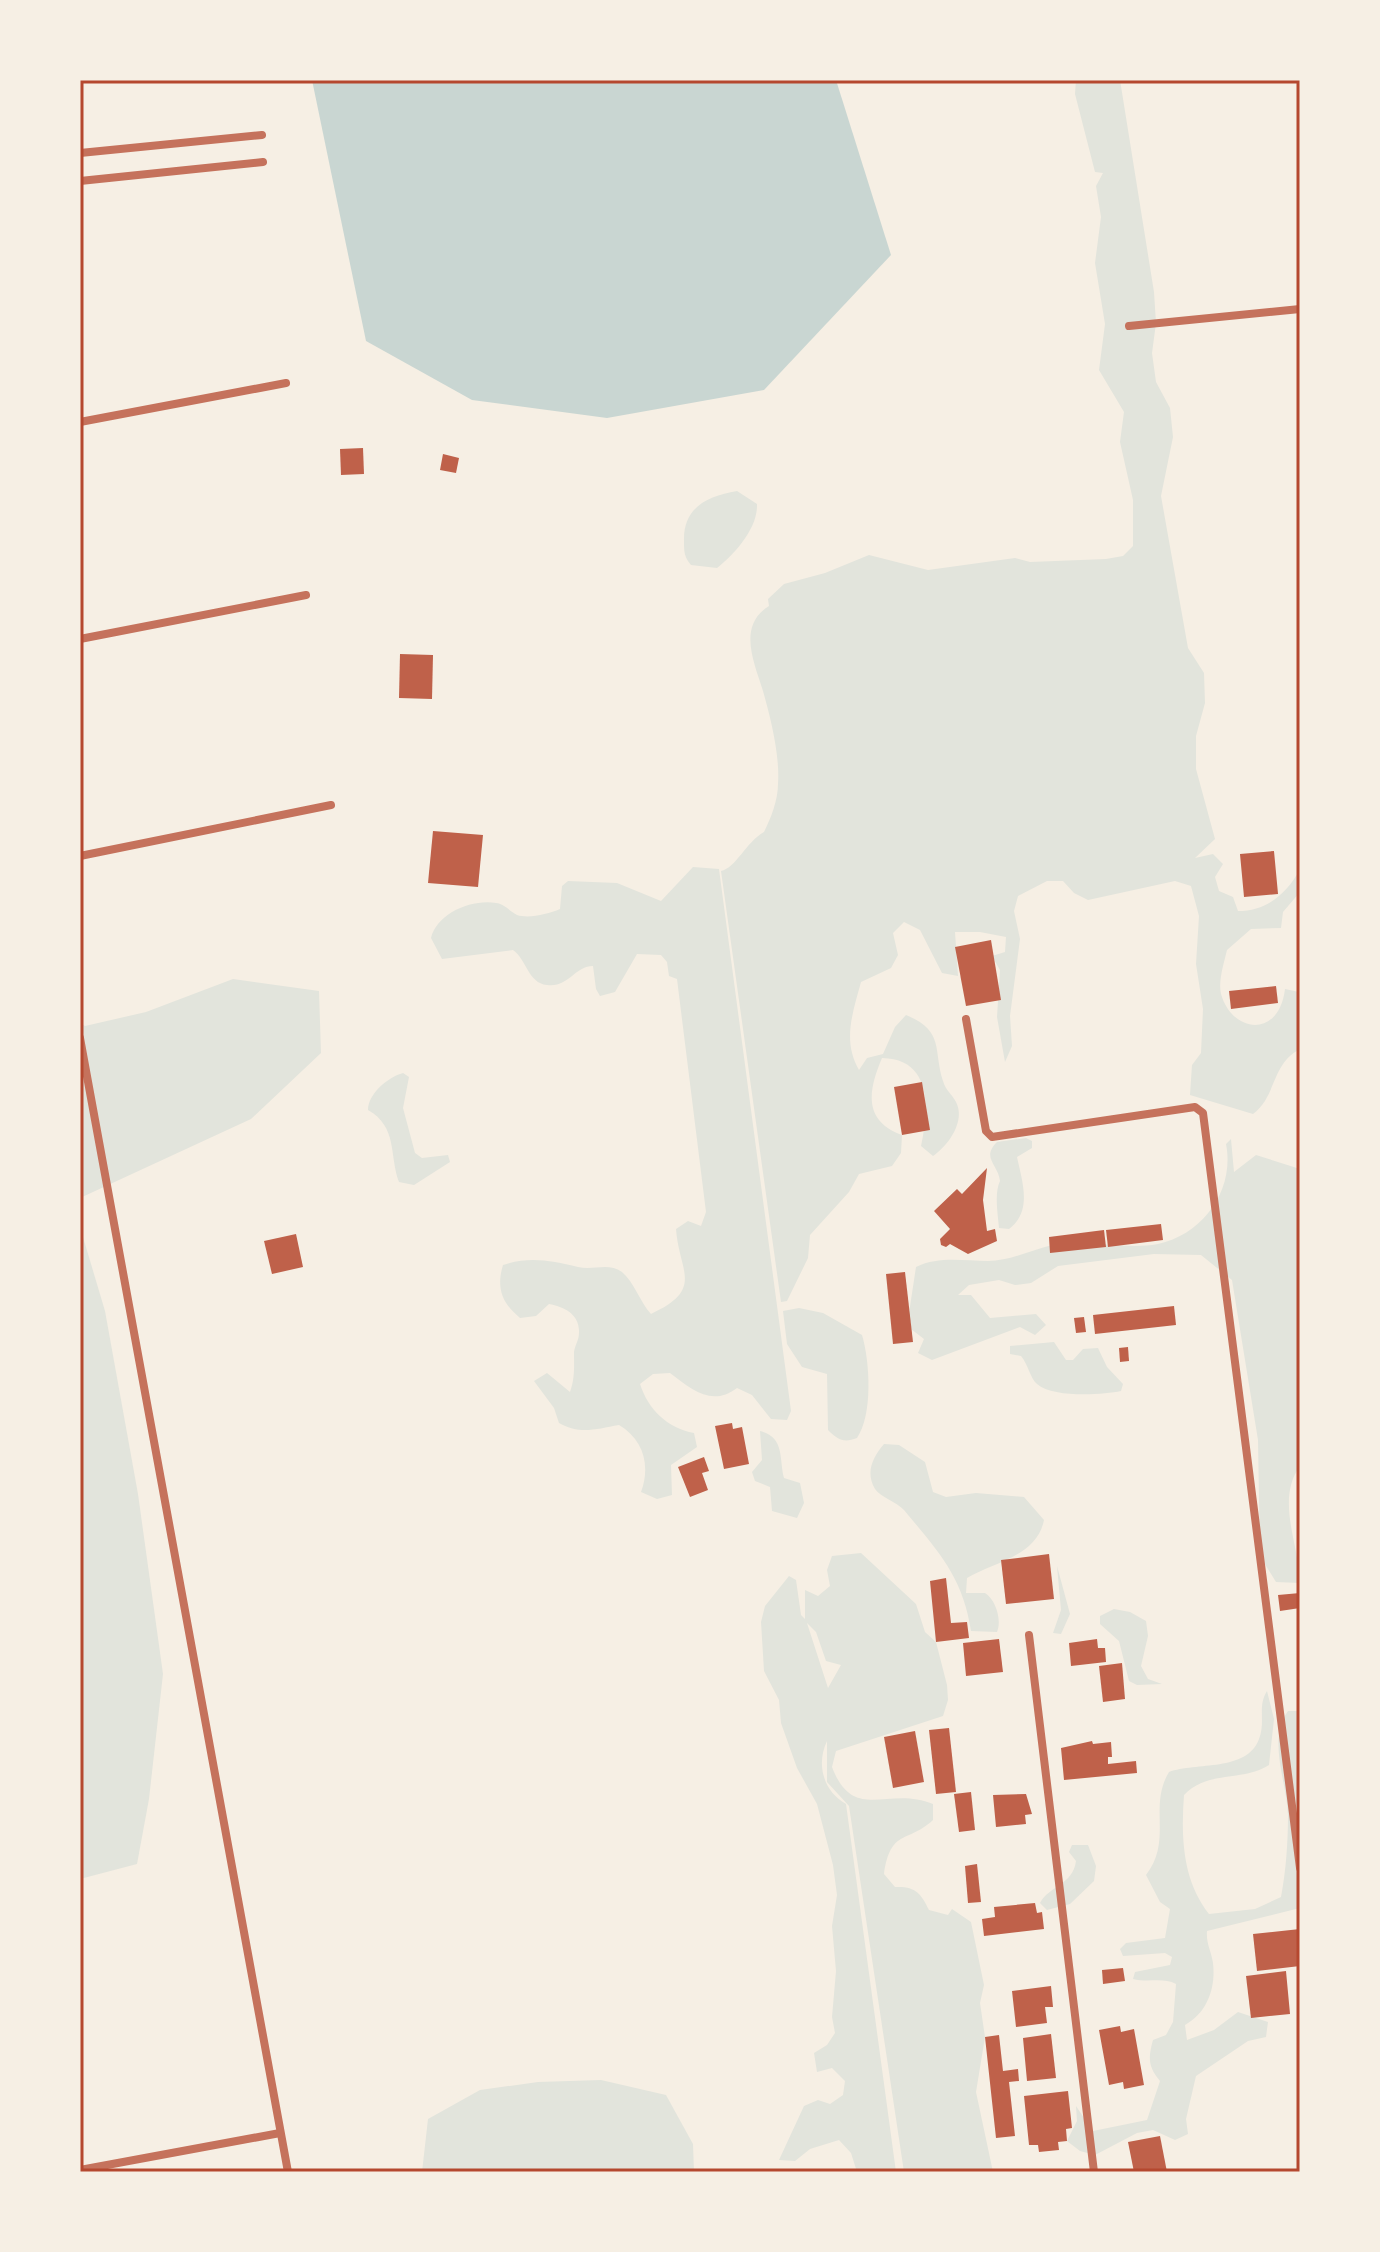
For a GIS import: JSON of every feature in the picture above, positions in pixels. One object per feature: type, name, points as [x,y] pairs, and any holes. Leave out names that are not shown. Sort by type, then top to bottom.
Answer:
[{"type":"street","points":[[80,153],[262,135]]},
{"type":"street","points":[[80,181],[263,162]]},
{"type":"street","points":[[1129,326],[1300,309]]},
{"type":"street","points":[[80,422],[286,383]]},
{"type":"street","points":[[80,639],[306,595]]},
{"type":"street","points":[[80,856],[331,805]]},
{"type":"street","points":[[966,1019],[986,1131],[992,1137],[1195,1107],[1203,1113],[1300,1868]]},
{"type":"street","points":[[80,1038],[288,2172]]},
{"type":"street","points":[[1029,1635],[1094,2172]]},
{"type":"street","points":[[80,2170],[280,2133]]},
{"type":"shaded area","points":[[312,80],[836,80],[891,255],[764,390],[607,418],[472,400],[366,341]]},
{"type":"shaded area","points":[[1076,80],[1120,80],[1154,292],[1156,323],[1152,353],[1156,382],[1170,408],[1173,437],[1161,496],[1188,648],[1204,673],[1205,703],[1196,736],[1196,769],[1215,839],[1195,858],[1213,854],[1223,864],[1215,877],[1219,891],[1233,897],[1238,911],[1258,908],[1275,899],[1289,886],[1300,869],[1300,892],[1283,912],[1281,928],[1251,929],[1227,950],[1221,994],[1235,1017],[1255,1025],[1265,1023],[1274,1016],[1285,989],[1299,992],[1300,1049],[1284,1063],[1261,1107],[1253,1114],[1190,1095],[1192,1065],[1201,1053],[1203,1009],[1196,964],[1199,916],[1191,886],[1175,881],[1088,900],[1074,893],[1063,881],[1047,881],[1018,896],[1014,911],[1020,939],[1010,1016],[1012,1046],[1005,1062],[997,1017],[1000,970],[992,956],[1005,952],[1006,937],[980,932],[955,932],[958,976],[942,973],[920,930],[904,922],[893,933],[898,955],[891,968],[861,982],[851,1026],[851,1048],[859,1070],[867,1058],[883,1054],[895,1027],[906,1015],[918,1021],[927,1028],[935,1042],[943,1081],[958,1109],[957,1125],[950,1140],[933,1156],[921,1146],[925,1102],[918,1076],[898,1061],[882,1058],[874,1082],[872,1104],[880,1122],[902,1135],[901,1153],[892,1166],[859,1174],[849,1192],[810,1235],[808,1258],[787,1301],[781,1302],[721,871],[732,865],[764,832],[778,790],[774,738],[751,645],[753,624],[769,606],[768,599],[784,584],[825,573],[869,555],[928,570],[1015,558],[1030,562],[1106,559],[1123,556],[1133,546],[1133,500],[1120,442],[1124,412],[1099,370],[1105,324],[1095,263],[1101,217],[1096,186],[1103,173],[1095,172],[1075,94]]},
{"type":"shaded area","points":[[737,491],[757,504],[750,531],[717,568],[691,565],[685,554],[684,541],[688,520],[707,500]]},
{"type":"shaded area","points":[[693,867],[719,869],[791,1411],[787,1420],[771,1419],[752,1395],[737,1388],[728,1394],[711,1396],[694,1390],[670,1373],[653,1374],[640,1384],[648,1402],[667,1422],[694,1433],[697,1447],[671,1465],[672,1495],[657,1499],[641,1492],[645,1472],[643,1454],[627,1431],[619,1425],[581,1430],[559,1423],[554,1408],[534,1381],[547,1373],[570,1392],[579,1333],[574,1316],[565,1309],[549,1304],[536,1316],[520,1318],[505,1301],[500,1281],[503,1265],[532,1260],[550,1261],[584,1268],[617,1269],[626,1276],[651,1314],[678,1296],[685,1278],[676,1229],[688,1221],[701,1226],[706,1212],[677,979],[669,976],[667,962],[661,955],[637,954],[615,992],[600,996],[593,966],[581,969],[561,983],[547,985],[532,976],[513,950],[442,959],[431,938],[434,929],[447,915],[476,903],[499,904],[517,915],[527,916],[560,909],[562,886],[568,881],[617,883],[661,901]]},
{"type":"shaded area","points":[[233,979],[319,991],[321,1053],[251,1119],[80,1198],[80,1023],[85,1026],[146,1012]]},
{"type":"shaded area","points":[[403,1073],[409,1077],[403,1108],[415,1153],[422,1158],[448,1155],[450,1162],[414,1185],[399,1182],[388,1133],[378,1117],[368,1110],[371,1098],[380,1087]]},
{"type":"shaded area","points":[[1026,1138],[1032,1141],[1032,1148],[1017,1157],[1024,1195],[1021,1214],[1009,1229],[999,1228],[997,1198],[1000,1181],[990,1152],[997,1142]]},
{"type":"shaded area","points":[[1231,1139],[1234,1172],[1256,1155],[1300,1169],[1300,1466],[1289,1494],[1289,1508],[1300,1583],[1276,1582],[1260,1556],[1258,1440],[1232,1280],[1201,1255],[1154,1254],[1058,1266],[1031,1283],[1015,1285],[999,1280],[969,1285],[958,1295],[971,1295],[990,1318],[1036,1314],[1046,1325],[1035,1335],[1020,1327],[932,1360],[918,1353],[924,1339],[911,1329],[909,1313],[916,1267],[942,1260],[997,1260],[1060,1244],[1146,1246],[1174,1239],[1202,1220],[1221,1193],[1228,1161],[1226,1144]]},
{"type":"shaded area","points":[[80,1227],[105,1311],[138,1494],[163,1674],[149,1799],[137,1864],[80,1879]]},
{"type":"shaded area","points":[[799,1308],[823,1313],[862,1335],[867,1359],[868,1402],[857,1438],[841,1440],[828,1430],[827,1374],[802,1367],[787,1344],[783,1311]]},
{"type":"shaded area","points":[[1054,1342],[1066,1360],[1073,1360],[1083,1349],[1098,1348],[1107,1367],[1123,1384],[1121,1391],[1102,1394],[1054,1392],[1037,1384],[1021,1356],[1010,1354],[1010,1346]]},
{"type":"shaded area","points":[[760,1431],[777,1443],[784,1478],[800,1483],[804,1503],[797,1518],[772,1511],[770,1487],[755,1481],[752,1472],[762,1460]]},
{"type":"shaded area","points":[[884,1444],[899,1445],[925,1462],[933,1492],[946,1497],[976,1493],[1024,1497],[1044,1520],[1040,1532],[1024,1550],[967,1578],[966,1593],[985,1593],[995,1605],[999,1622],[997,1632],[971,1631],[962,1595],[947,1566],[904,1510],[875,1489],[871,1477],[872,1465]]},
{"type":"shaded area","points":[[861,1553],[916,1604],[925,1632],[936,1642],[947,1685],[948,1700],[943,1716],[836,1751],[832,1767],[841,1784],[862,1799],[917,1799],[933,1804],[933,1820],[896,1843],[887,1859],[884,1874],[895,1887],[916,1892],[929,1910],[948,1915],[952,1909],[971,1922],[984,1985],[980,2003],[985,2037],[976,2092],[993,2172],[904,2172],[849,1806],[827,1782],[827,1741],[822,1768],[827,1784],[832,1792],[846,1804],[896,2172],[857,2172],[851,2153],[839,2140],[810,2149],[795,2161],[779,2160],[804,2106],[818,2100],[830,2104],[843,2095],[845,2081],[832,2068],[817,2072],[814,2053],[827,2045],[835,2033],[832,2017],[836,1971],[832,1926],[837,1895],[833,1865],[817,1804],[797,1768],[781,1723],[779,1700],[764,1671],[761,1622],[765,1606],[789,1576],[796,1580],[801,1615],[805,1619],[805,1590],[818,1596],[830,1586],[827,1570],[832,1556]],"holes":[[[807,1623],[816,1632],[826,1661],[841,1665],[828,1688]]]},
{"type":"shaded area","points":[[1057,1566],[1070,1614],[1061,1634],[1053,1633],[1061,1610]]},
{"type":"shaded area","points":[[1114,1609],[1130,1612],[1146,1621],[1148,1636],[1141,1666],[1148,1679],[1162,1684],[1137,1685],[1129,1681],[1119,1641],[1100,1624],[1100,1616]]},
{"type":"shaded area","points":[[1267,1691],[1274,1719],[1269,1765],[1193,1787],[1184,1795],[1183,1826],[1188,1872],[1209,1914],[1255,1909],[1281,1897],[1288,1815],[1279,1735],[1288,1711],[1300,1711],[1300,1908],[1207,1931],[1213,1982],[1204,2007],[1185,2025],[1187,2040],[1214,2030],[1238,2012],[1268,2022],[1266,2037],[1248,2041],[1196,2076],[1186,2119],[1188,2134],[1175,2140],[1153,2130],[1137,2133],[1095,2155],[1080,2151],[1067,2141],[1077,2121],[1076,2106],[1088,2132],[1147,2120],[1160,2081],[1151,2067],[1150,2052],[1153,2040],[1166,2035],[1173,2022],[1176,1984],[1133,1979],[1135,1972],[1170,1965],[1172,1957],[1165,1953],[1123,1956],[1120,1949],[1126,1943],[1165,1938],[1170,1909],[1160,1902],[1146,1875],[1158,1849],[1163,1785],[1169,1772],[1232,1761],[1244,1757],[1253,1749],[1261,1732]]},
{"type":"shaded area","points":[[1072,1845],[1088,1845],[1096,1866],[1094,1881],[1070,1904],[1047,1910],[1040,1903],[1074,1869],[1076,1861],[1069,1852]]},
{"type":"shaded area","points":[[601,2080],[666,2095],[693,2144],[694,2172],[422,2172],[428,2119],[480,2090],[538,2082]]},
{"type":"building","points":[[363,448],[364,474],[341,475],[340,449]]},
{"type":"building","points":[[443,454],[459,458],[456,473],[440,470]]},
{"type":"building","points":[[400,654],[433,655],[432,699],[399,698]]},
{"type":"building","points":[[433,831],[483,835],[478,887],[428,883]]},
{"type":"building","points":[[1274,851],[1278,894],[1244,897],[1240,854]]},
{"type":"building","points":[[991,940],[1001,1000],[966,1006],[955,947]]},
{"type":"building","points":[[1276,986],[1278,1003],[1231,1009],[1229,991]]},
{"type":"building","points":[[922,1082],[930,1130],[902,1135],[894,1087]]},
{"type":"building","points":[[987,1168],[983,1200],[987,1231],[995,1229],[997,1241],[968,1254],[950,1244],[946,1247],[941,1245],[940,1239],[950,1229],[934,1211],[957,1189],[962,1194]]},
{"type":"building","points":[[1161,1224],[1163,1240],[1108,1247],[1106,1230]]},
{"type":"building","points":[[1104,1230],[1106,1247],[1050,1253],[1049,1237]]},
{"type":"building","points":[[296,1234],[303,1267],[272,1274],[264,1241]]},
{"type":"building","points":[[905,1272],[913,1342],[893,1344],[886,1274]]},
{"type":"building","points":[[1174,1306],[1176,1325],[1095,1334],[1093,1315]]},
{"type":"building","points":[[1084,1317],[1086,1332],[1076,1333],[1074,1318]]},
{"type":"building","points":[[1128,1347],[1129,1361],[1120,1362],[1119,1348]]},
{"type":"building","points":[[732,1423],[733,1429],[742,1427],[749,1464],[724,1469],[715,1426]]},
{"type":"building","points":[[704,1457],[709,1471],[702,1473],[708,1490],[690,1497],[678,1467]]},
{"type":"building","points":[[1049,1554],[1054,1599],[1006,1604],[1001,1560]]},
{"type":"building","points":[[946,1578],[951,1623],[967,1622],[969,1638],[936,1642],[930,1581]]},
{"type":"building","points":[[1300,1593],[1300,1608],[1280,1611],[1278,1595]]},
{"type":"building","points":[[999,1639],[1003,1672],[966,1676],[963,1643]]},
{"type":"building","points":[[1097,1639],[1098,1648],[1105,1648],[1106,1662],[1071,1666],[1069,1643]]},
{"type":"building","points":[[1122,1663],[1125,1699],[1103,1702],[1099,1666]]},
{"type":"building","points":[[949,1728],[956,1792],[936,1794],[929,1730]]},
{"type":"building","points":[[915,1731],[924,1782],[893,1788],[884,1737]]},
{"type":"building","points":[[1092,1741],[1093,1744],[1111,1742],[1112,1757],[1108,1757],[1108,1764],[1136,1761],[1137,1773],[1064,1780],[1061,1748]]},
{"type":"building","points":[[971,1792],[975,1830],[959,1832],[954,1794]]},
{"type":"building","points":[[1026,1794],[1032,1814],[1025,1815],[1026,1824],[996,1827],[993,1795]]},
{"type":"building","points":[[977,1864],[981,1902],[968,1903],[965,1866]]},
{"type":"building","points":[[1035,1903],[1037,1913],[1042,1912],[1044,1929],[984,1936],[982,1919],[995,1917],[994,1907]]},
{"type":"building","points":[[1300,1929],[1300,1966],[1257,1971],[1253,1934]]},
{"type":"building","points":[[1123,1968],[1125,1981],[1103,1984],[1102,1970]]},
{"type":"building","points":[[1286,1971],[1290,2014],[1251,2018],[1246,1976]]},
{"type":"building","points":[[1051,1986],[1053,2007],[1045,2007],[1047,2023],[1016,2027],[1012,1991]]},
{"type":"building","points":[[1120,2026],[1121,2032],[1134,2029],[1144,2085],[1124,2089],[1123,2082],[1109,2085],[1099,2030]]},
{"type":"building","points":[[1051,2034],[1056,2078],[1027,2081],[1023,2038]]},
{"type":"building","points":[[999,2035],[1003,2071],[1018,2069],[1019,2081],[1009,2082],[1015,2136],[996,2138],[985,2037]]},
{"type":"building","points":[[1068,2091],[1072,2128],[1066,2129],[1067,2141],[1058,2142],[1059,2150],[1039,2152],[1038,2145],[1029,2145],[1024,2096]]},
{"type":"building","points":[[1160,2136],[1167,2172],[1134,2172],[1128,2142]]}]
